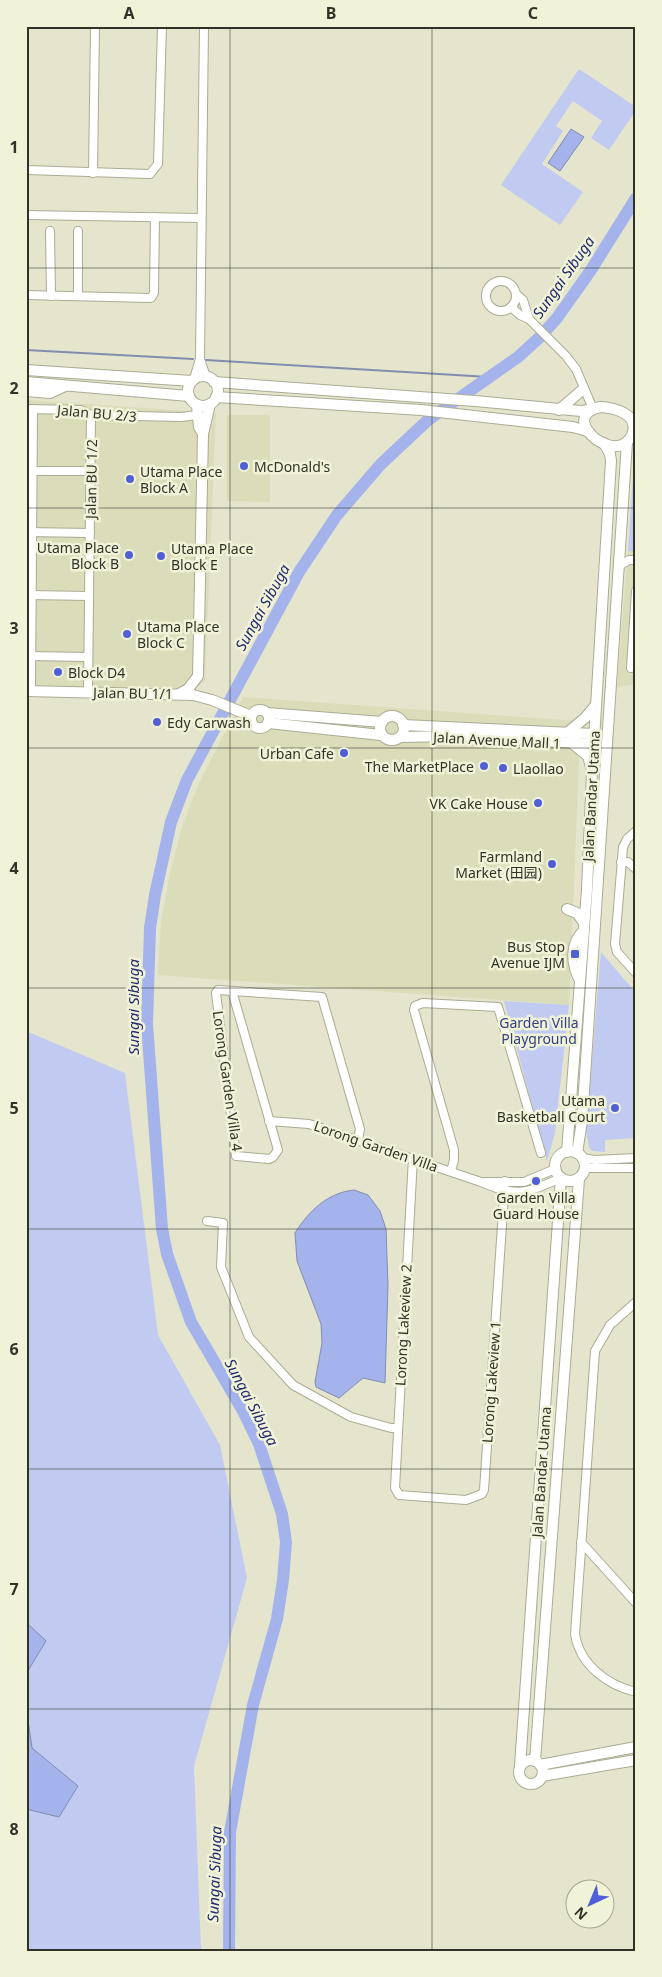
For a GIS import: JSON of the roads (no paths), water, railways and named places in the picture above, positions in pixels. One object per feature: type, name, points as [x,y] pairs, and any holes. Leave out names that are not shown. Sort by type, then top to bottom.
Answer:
[{"type":"street","points":[[93,173],[95,26]]},
{"type":"street","points":[[26,170],[150,174],[158,164],[162,26]]},
{"type":"street","points":[[203,434],[199,427],[197,410],[189,396],[188,388],[193,380],[200,359],[204,26]]},
{"type":"street","points":[[26,215],[201,218]]},
{"type":"street","points":[[26,295],[151,298],[154,296],[155,217]]},
{"type":"street","points":[[50,231],[51,296]]},
{"type":"street","points":[[78,231],[78,296]]},
{"type":"street","points":[[516,294],[515,302],[511,308],[502,311],[492,308],[487,300],[488,290],[494,283],[504,281],[512,286],[516,294],[523,300],[531,321]]},
{"type":"street","points":[[511,308],[531,321],[553,341],[570,361],[576,369],[591,409]]},
{"type":"street","points":[[200,359],[210,379],[218,389],[203,434],[196,680],[208,699]]},
{"type":"street","points":[[570,361],[581,391],[591,409]]},
{"type":"street","points":[[26,370],[193,380],[210,379],[475,400],[581,412],[591,409],[610,408],[632,418],[634,425],[630,440],[617,446],[604,443],[595,439],[587,431],[573,427],[420,410],[213,401],[201,406],[197,410]]},
{"type":"street","points":[[26,382],[189,396]]},
{"type":"street","points":[[26,391],[50,392],[68,385]]},
{"type":"street","points":[[559,410],[581,391]]},
{"type":"street","points":[[28,691],[29,409]]},
{"type":"street","name":"Jalan BU 2/3","points":[[29,409],[82,410],[92,415],[181,417],[197,410]]},
{"type":"street","points":[[587,431],[584,419],[591,409]]},
{"type":"street","name":"Jalan BU 1/2","points":[[88,692],[92,415]]},
{"type":"street","name":"Jalan Bandar Utama","points":[[537,1763],[579,1179],[580,983],[586,904],[592,772],[598,738],[610,698],[630,440]]},
{"type":"street","name":"Jalan Bandar Utama","points":[[598,738],[596,705],[611,461],[610,454],[604,443]]},
{"type":"street","points":[[29,471],[91,471]]},
{"type":"street","points":[[29,532],[90,533]]},
{"type":"street","points":[[619,566],[629,560],[636,560]]},
{"type":"street","points":[[613,657],[615,663],[620,668],[633,669],[636,591]]},
{"type":"street","points":[[29,595],[89,596]]},
{"type":"street","points":[[29,656],[88,657]]},
{"type":"street","points":[[611,677],[620,668]]},
{"type":"street","name":"Jalan BU 1/1","points":[[28,691],[179,694],[196,680]]},
{"type":"street","points":[[179,694],[208,699],[251,716]]},
{"type":"street","points":[[568,732],[585,718],[596,705]]},
{"type":"street","points":[[268,718],[263,728],[255,727],[251,716],[254,711],[260,709],[268,718],[381,735],[389,740],[400,737],[403,725],[395,717],[388,717],[382,722],[380,728],[381,735]]},
{"type":"street","points":[[268,718],[382,722]]},
{"type":"street","name":"Jalan Avenue Mall 1","points":[[403,725],[568,732],[598,738]]},
{"type":"street","name":"Jalan Avenue Mall 1","points":[[400,737],[459,736],[572,743],[598,738]]},
{"type":"street","points":[[578,1158],[598,892],[604,781],[598,738]]},
{"type":"street","points":[[572,743],[588,756],[592,772]]},
{"type":"street","points":[[636,832],[624,843],[616,948],[636,973]]},
{"type":"street","points":[[622,862],[628,862],[636,869]]},
{"type":"street","points":[[586,904],[598,892]]},
{"type":"street","points":[[567,909],[577,913],[584,926]]},
{"type":"street","name":"Lorong Garden Villa 4","points":[[218,990],[232,991],[278,1150],[274,1157],[269,1159],[236,1156],[216,993],[218,990]]},
{"type":"street","points":[[232,991],[322,997],[360,1129],[358,1140]]},
{"type":"street","points":[[451,1172],[454,1150],[414,1010],[415,1006],[423,1002],[498,1007],[541,1153]]},
{"type":"street","name":"Lorong Garden Villa","points":[[269,1121],[309,1124],[413,1158],[503,1191],[529,1192],[561,1178]]},
{"type":"street","points":[[579,1179],[570,1181],[561,1178],[555,1169],[559,1156],[595,1160],[636,1158]]},
{"type":"street","name":"Lorong Lakeview 2","points":[[396,1492],[413,1158]]},
{"type":"street","points":[[578,1158],[636,1168]]},
{"type":"street","name":"Lorong Garden Villa","points":[[481,1182],[524,1182],[555,1169]]},
{"type":"street","name":"Jalan Bandar Utama","points":[[520,1766],[561,1178]]},
{"type":"street","name":"Lorong Lakeview 1","points":[[396,1492],[399,1495],[466,1500],[482,1494],[484,1490],[505,1181]]},
{"type":"street","points":[[207,1221],[223,1223],[221,1267],[249,1337],[293,1385],[351,1417],[391,1428],[398,1428]]},
{"type":"street","points":[[636,1302],[610,1325],[595,1351],[575,1629],[578,1647],[587,1663],[598,1674],[614,1684],[636,1692]]},
{"type":"street","points":[[581,1542],[636,1602]]},
{"type":"street","points":[[636,1747],[537,1763],[525,1762],[520,1766],[520,1778],[526,1783],[534,1784],[542,1776],[636,1760]]},
{"type":"street","points":[[537,1763],[542,1770],[542,1776]]},
{"type":"waterway","name":"Sungai Sibuga","points":[[229,1951],[230,1832],[253,1705],[277,1619],[286,1542],[282,1514],[259,1444],[243,1411],[191,1322],[167,1254],[162,1229],[147,1024],[150,928],[155,895],[171,822],[187,780],[299,572],[337,515],[381,464],[428,420],[518,357],[540,337],[557,318],[591,270],[636,198]]},
{"type":"waterway","points":[[26,350],[193,359]]},
{"type":"waterway","points":[[206,360],[489,377]]},
{"type":"place","name":"McDonald's","points":[[244,466]]},
{"type":"place","name":"Utama Place Block A","points":[[130,479]]},
{"type":"place","name":"Utama Place Block B","points":[[129,555]]},
{"type":"place","name":"Utama Place Block E","points":[[161,556]]},
{"type":"place","name":"Utama Place Block C","points":[[127,634]]},
{"type":"place","name":"Block D4","points":[[58,672]]},
{"type":"place","name":"Edy Carwash","points":[[157,722]]},
{"type":"place","name":"Urban Cafe","points":[[344,753]]},
{"type":"place","name":"The MarketPlace","points":[[484,766]]},
{"type":"place","name":"Llaollao","points":[[503,768]]},
{"type":"place","name":"VK Cake House","points":[[538,803]]},
{"type":"place","name":"Farmland Market (田园)","points":[[552,864]]},
{"type":"place","name":"Bus Stop Avenue IJM","points":[[575,954]]},
{"type":"place","name":"Utama Basketball Court","points":[[615,1108]]},
{"type":"place","name":"Garden Villa Guard House","points":[[536,1181]]},
{"type":"park label","name":"Garden Villa Playground","points":[[539,1030]]}]
